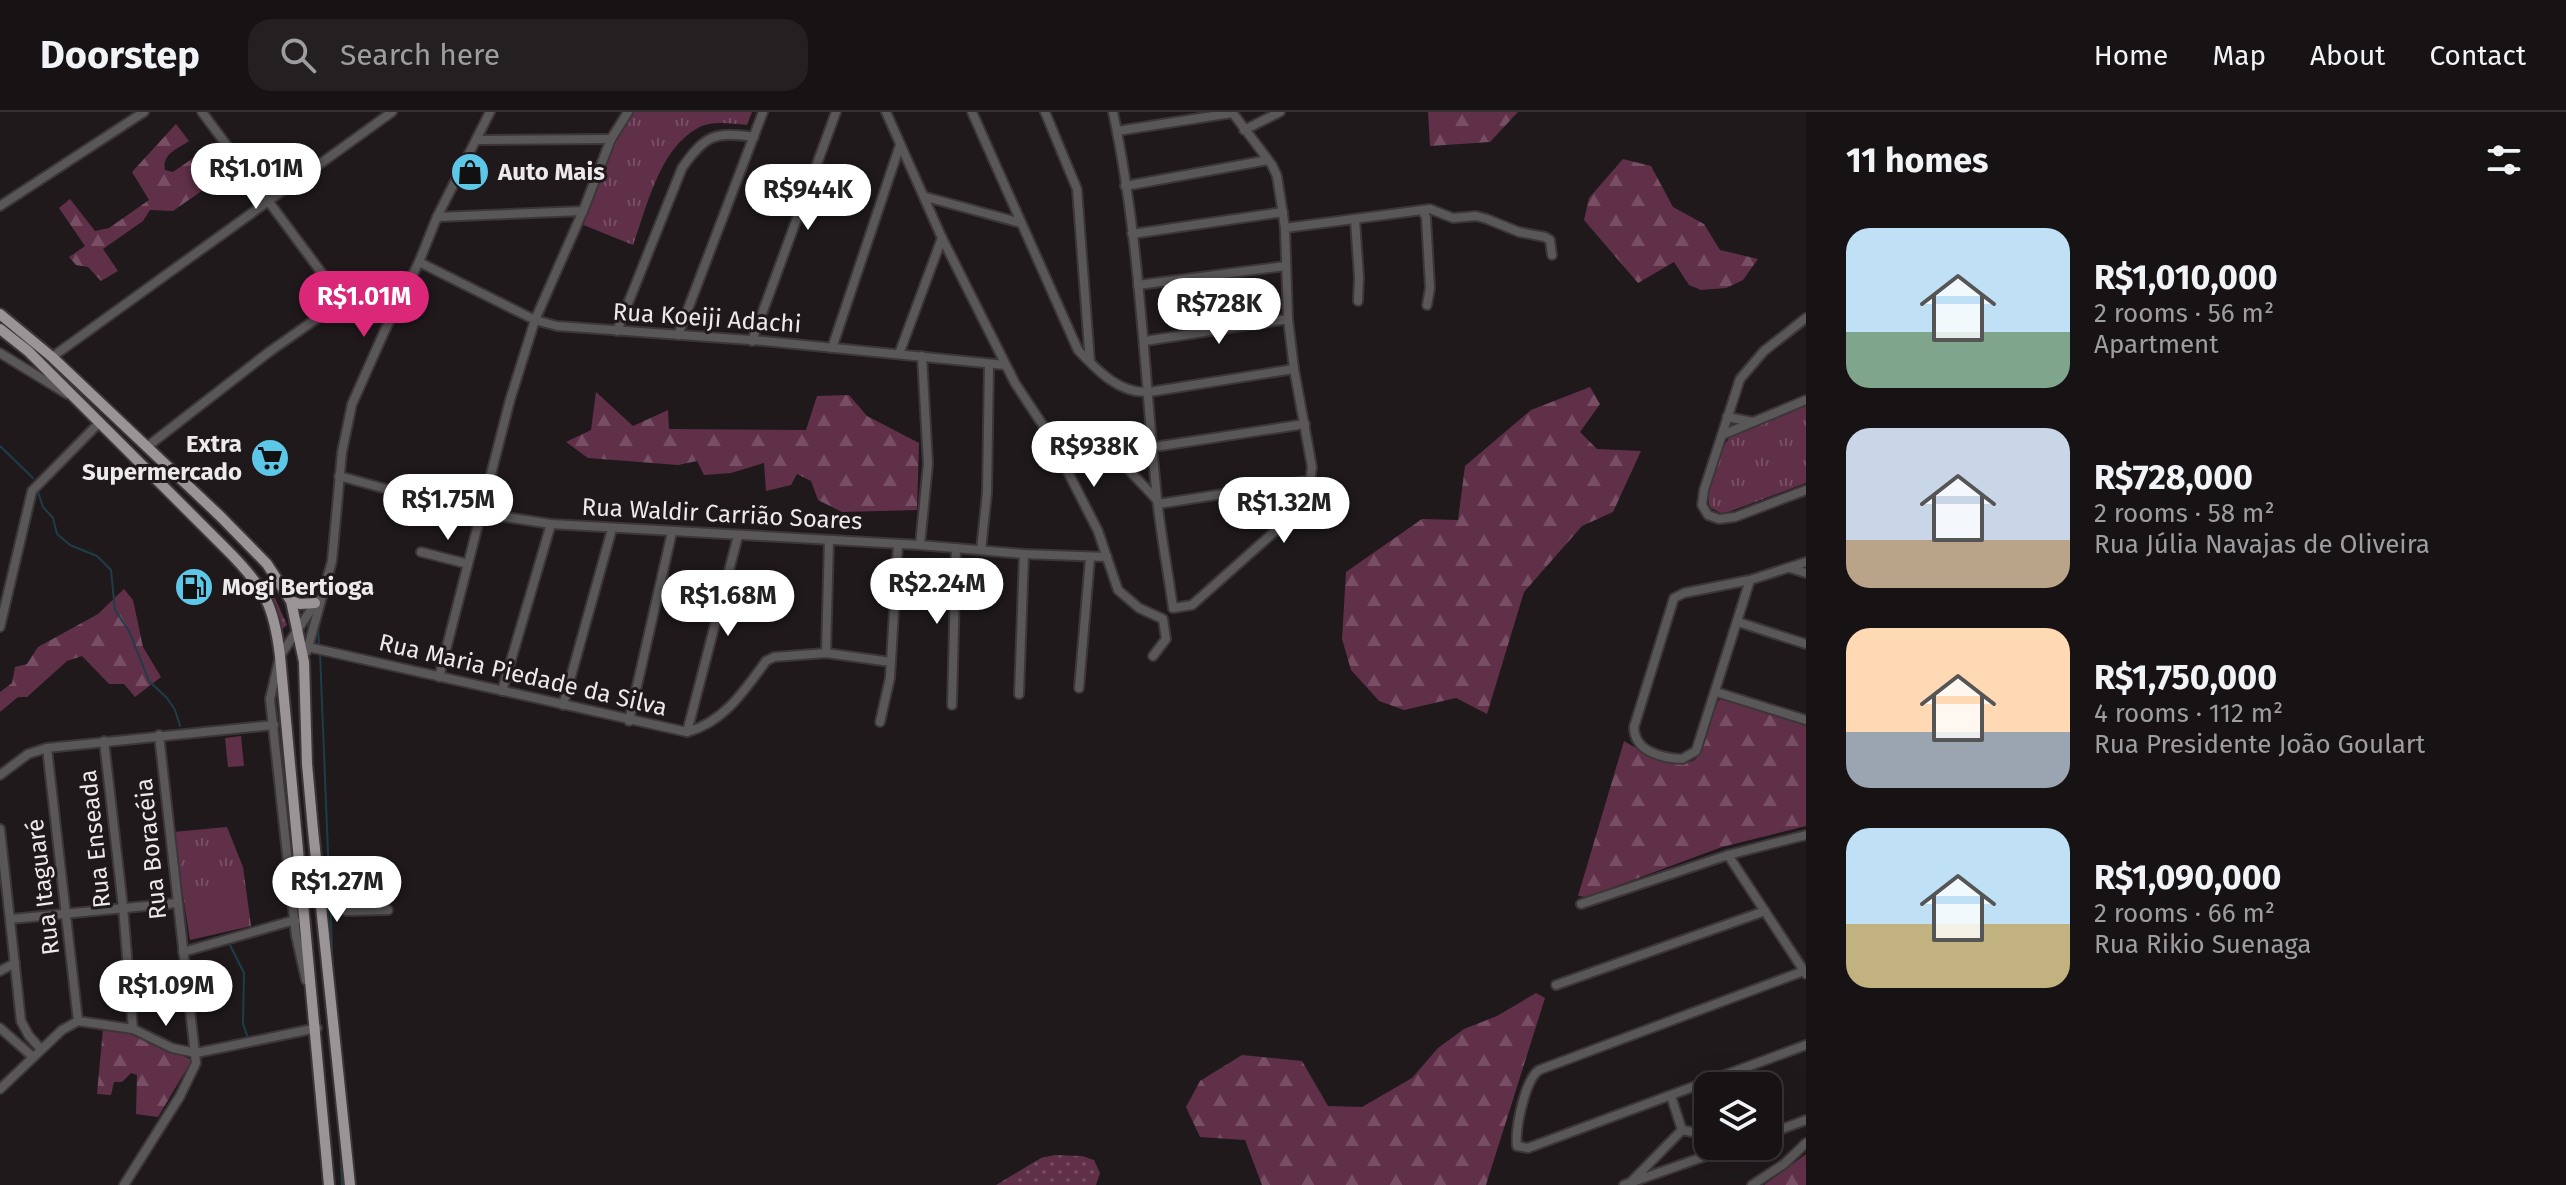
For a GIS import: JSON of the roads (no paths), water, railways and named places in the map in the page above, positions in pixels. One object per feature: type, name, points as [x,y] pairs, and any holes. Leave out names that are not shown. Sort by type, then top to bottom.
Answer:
[{"type":"main road","points":[[0,314],[52,357],[238,534],[275,573],[291,601],[304,662],[307,764],[350,1185]]},
{"type":"main road","points":[[0,329],[28,351],[218,540],[260,585],[274,620],[317,1028],[329,1185]]},
{"type":"main road","points":[[218,540],[217,534],[221,530],[238,534]]},
{"type":"main road","points":[[291,601],[315,603]]},
{"type":"main road","points":[[325,1137],[336,1171],[342,1174],[348,1167]]},
{"type":"street","points":[[0,206],[144,112]]},
{"type":"street","points":[[148,446],[269,352],[336,305],[336,292],[202,112]]},
{"type":"street","points":[[52,357],[392,112]]},
{"type":"street","points":[[304,662],[332,561],[339,476],[352,404],[437,217],[490,112]]},
{"type":"street","points":[[439,677],[510,400],[535,320],[611,139],[628,112]]},
{"type":"street","points":[[678,335],[763,112]]},
{"type":"street","points":[[752,341],[836,112]]},
{"type":"street","points":[[886,112],[942,238],[1005,365],[1048,433],[1098,531],[1122,596],[1163,619]]},
{"type":"street","points":[[972,112],[1078,350],[1110,380],[1128,390],[1149,392],[1294,369]]},
{"type":"street","points":[[1045,112],[1077,189],[1090,362]]},
{"type":"street","points":[[1113,112],[1145,341],[1158,502],[1173,608]]},
{"type":"street","points":[[1117,131],[1232,112],[1277,176],[1285,228],[1288,319],[1312,480],[1308,497],[1300,509],[1192,605],[1173,608],[1163,619]]},
{"type":"street","points":[[1244,130],[1280,112]]},
{"type":"street","points":[[617,331],[682,168],[689,158],[700,146],[721,134],[754,137]]},
{"type":"street","points":[[477,140],[611,139]]},
{"type":"street","points":[[832,348],[900,145]]},
{"type":"street","points":[[1125,186],[1268,160]]},
{"type":"street","points":[[926,197],[1021,223]]},
{"type":"street","points":[[1285,228],[1430,209],[1453,218],[1476,216],[1519,232],[1545,237],[1550,240],[1552,255]]},
{"type":"street","points":[[437,217],[583,211]]},
{"type":"street","points":[[1132,234],[1283,212]]},
{"type":"street","points":[[1423,212],[1426,217],[1430,288],[1427,305]]},
{"type":"street","points":[[1355,220],[1358,301]]},
{"type":"street","points":[[899,354],[942,238]]},
{"type":"street","name":"Rua Koeiji Adachi","points":[[419,262],[535,320],[557,326],[1005,365]]},
{"type":"street","points":[[1138,285],[1286,266]]},
{"type":"street","points":[[1806,318],[1744,371],[1736,386],[1702,500],[1708,515],[1719,519],[1735,517],[1806,490]]},
{"type":"street","points":[[1145,341],[1288,319]]},
{"type":"street","points":[[0,353],[74,399]]},
{"type":"street","points":[[920,545],[928,464],[922,356]]},
{"type":"street","points":[[981,550],[987,493],[989,364]]},
{"type":"street","points":[[1722,435],[1806,400]]},
{"type":"street","points":[[1727,417],[1754,422]]},
{"type":"street","points":[[0,626],[32,491],[99,423]]},
{"type":"street","points":[[1154,447],[1305,424]]},
{"type":"street","points":[[1048,433],[1125,466],[1158,502]]},
{"type":"street","name":"Rua Waldir Carrião Soares","points":[[339,476],[482,513],[551,524],[1107,557]]},
{"type":"street","points":[[1158,502],[1312,480]]},
{"type":"street","points":[[1793,495],[1806,499]]},
{"type":"street","points":[[502,691],[551,524]]},
{"type":"street","points":[[563,705],[612,529]]},
{"type":"street","points":[[629,721],[672,532]]},
{"type":"street","points":[[687,732],[738,536]]},
{"type":"street","points":[[826,653],[829,540]]},
{"type":"street","points":[[880,722],[891,662],[898,544]]},
{"type":"street","points":[[952,705],[956,548]]},
{"type":"street","points":[[421,552],[468,564]]},
{"type":"street","points":[[1019,694],[1024,554]]},
{"type":"street","points":[[1079,688],[1090,558]]},
{"type":"street","points":[[1750,580],[1700,744],[1692,755],[1673,759],[1638,744],[1634,738],[1634,727],[1674,598],[1684,593],[1750,580],[1806,562]]},
{"type":"street","points":[[1789,568],[1806,573]]},
{"type":"street","points":[[314,1008],[298,948],[270,699],[280,656],[325,593]]},
{"type":"street","points":[[1153,656],[1166,639],[1163,619]]},
{"type":"street","points":[[1738,622],[1806,644]]},
{"type":"street","name":"Rua Maria Piedade da Silva","points":[[308,647],[687,732],[699,729],[732,706],[766,661],[774,657],[826,653],[891,662]]},
{"type":"street","points":[[1716,692],[1806,720]]},
{"type":"street","points":[[0,775],[28,754],[47,748],[274,725]]},
{"type":"street","name":"Rua Boracéia","points":[[159,735],[196,1053]]},
{"type":"street","name":"Rua Enseada","points":[[104,741],[133,1029]]},
{"type":"street","name":"Rua Itaguaré","points":[[47,748],[78,1021]]},
{"type":"street","points":[[0,829],[21,1021],[41,1049]]},
{"type":"street","points":[[1581,904],[1728,855],[1806,835]]},
{"type":"street","points":[[1728,855],[1805,972],[1539,1070],[1533,1075],[1516,1136],[1517,1146],[1523,1149],[1806,1045]]},
{"type":"street","points":[[317,871],[346,911],[388,910]]},
{"type":"street","points":[[11,919],[177,903]]},
{"type":"street","points":[[1556,985],[1765,911]]},
{"type":"street","points":[[183,952],[295,920]]},
{"type":"street","points":[[0,971],[15,963]]},
{"type":"street","points":[[0,1089],[62,1030],[78,1021],[133,1029],[172,1048],[196,1053],[317,1028]]},
{"type":"street","points":[[0,1028],[33,1057]]},
{"type":"street","points":[[124,1185],[188,1080],[196,1063],[196,1053]]},
{"type":"street","points":[[1671,1096],[1682,1130]]},
{"type":"street","points":[[1782,1129],[1805,1121]]},
{"type":"street","points":[[1682,1130],[1694,1132]]},
{"type":"street","points":[[1627,1184],[1682,1130]]},
{"type":"street","points":[[1752,1185],[1784,1164],[1806,1143]]},
{"type":"street","points":[[1627,1184],[1695,1160]]},
{"type":"waterway","points":[[0,446],[33,478]]},
{"type":"waterway","points":[[38,492],[43,507],[53,518],[57,534],[70,545],[97,556],[111,570],[115,610],[129,631],[149,681],[167,698],[180,726]]},
{"type":"waterway","points":[[318,625],[319,647]]},
{"type":"waterway","points":[[320,653],[329,879]]},
{"type":"waterway","points":[[330,897],[333,975]]},
{"type":"waterway","points":[[229,943],[244,973],[243,1024],[248,1038]]},
{"type":"waterway","points":[[340,1137],[342,1185]]},
{"type":"place","name":"Auto Mais","points":[[470,172]]},
{"type":"place","name":"Extra Supermercado","points":[[270,458]]},
{"type":"place","name":"Mogi Bertioga","points":[[194,587]]}]
